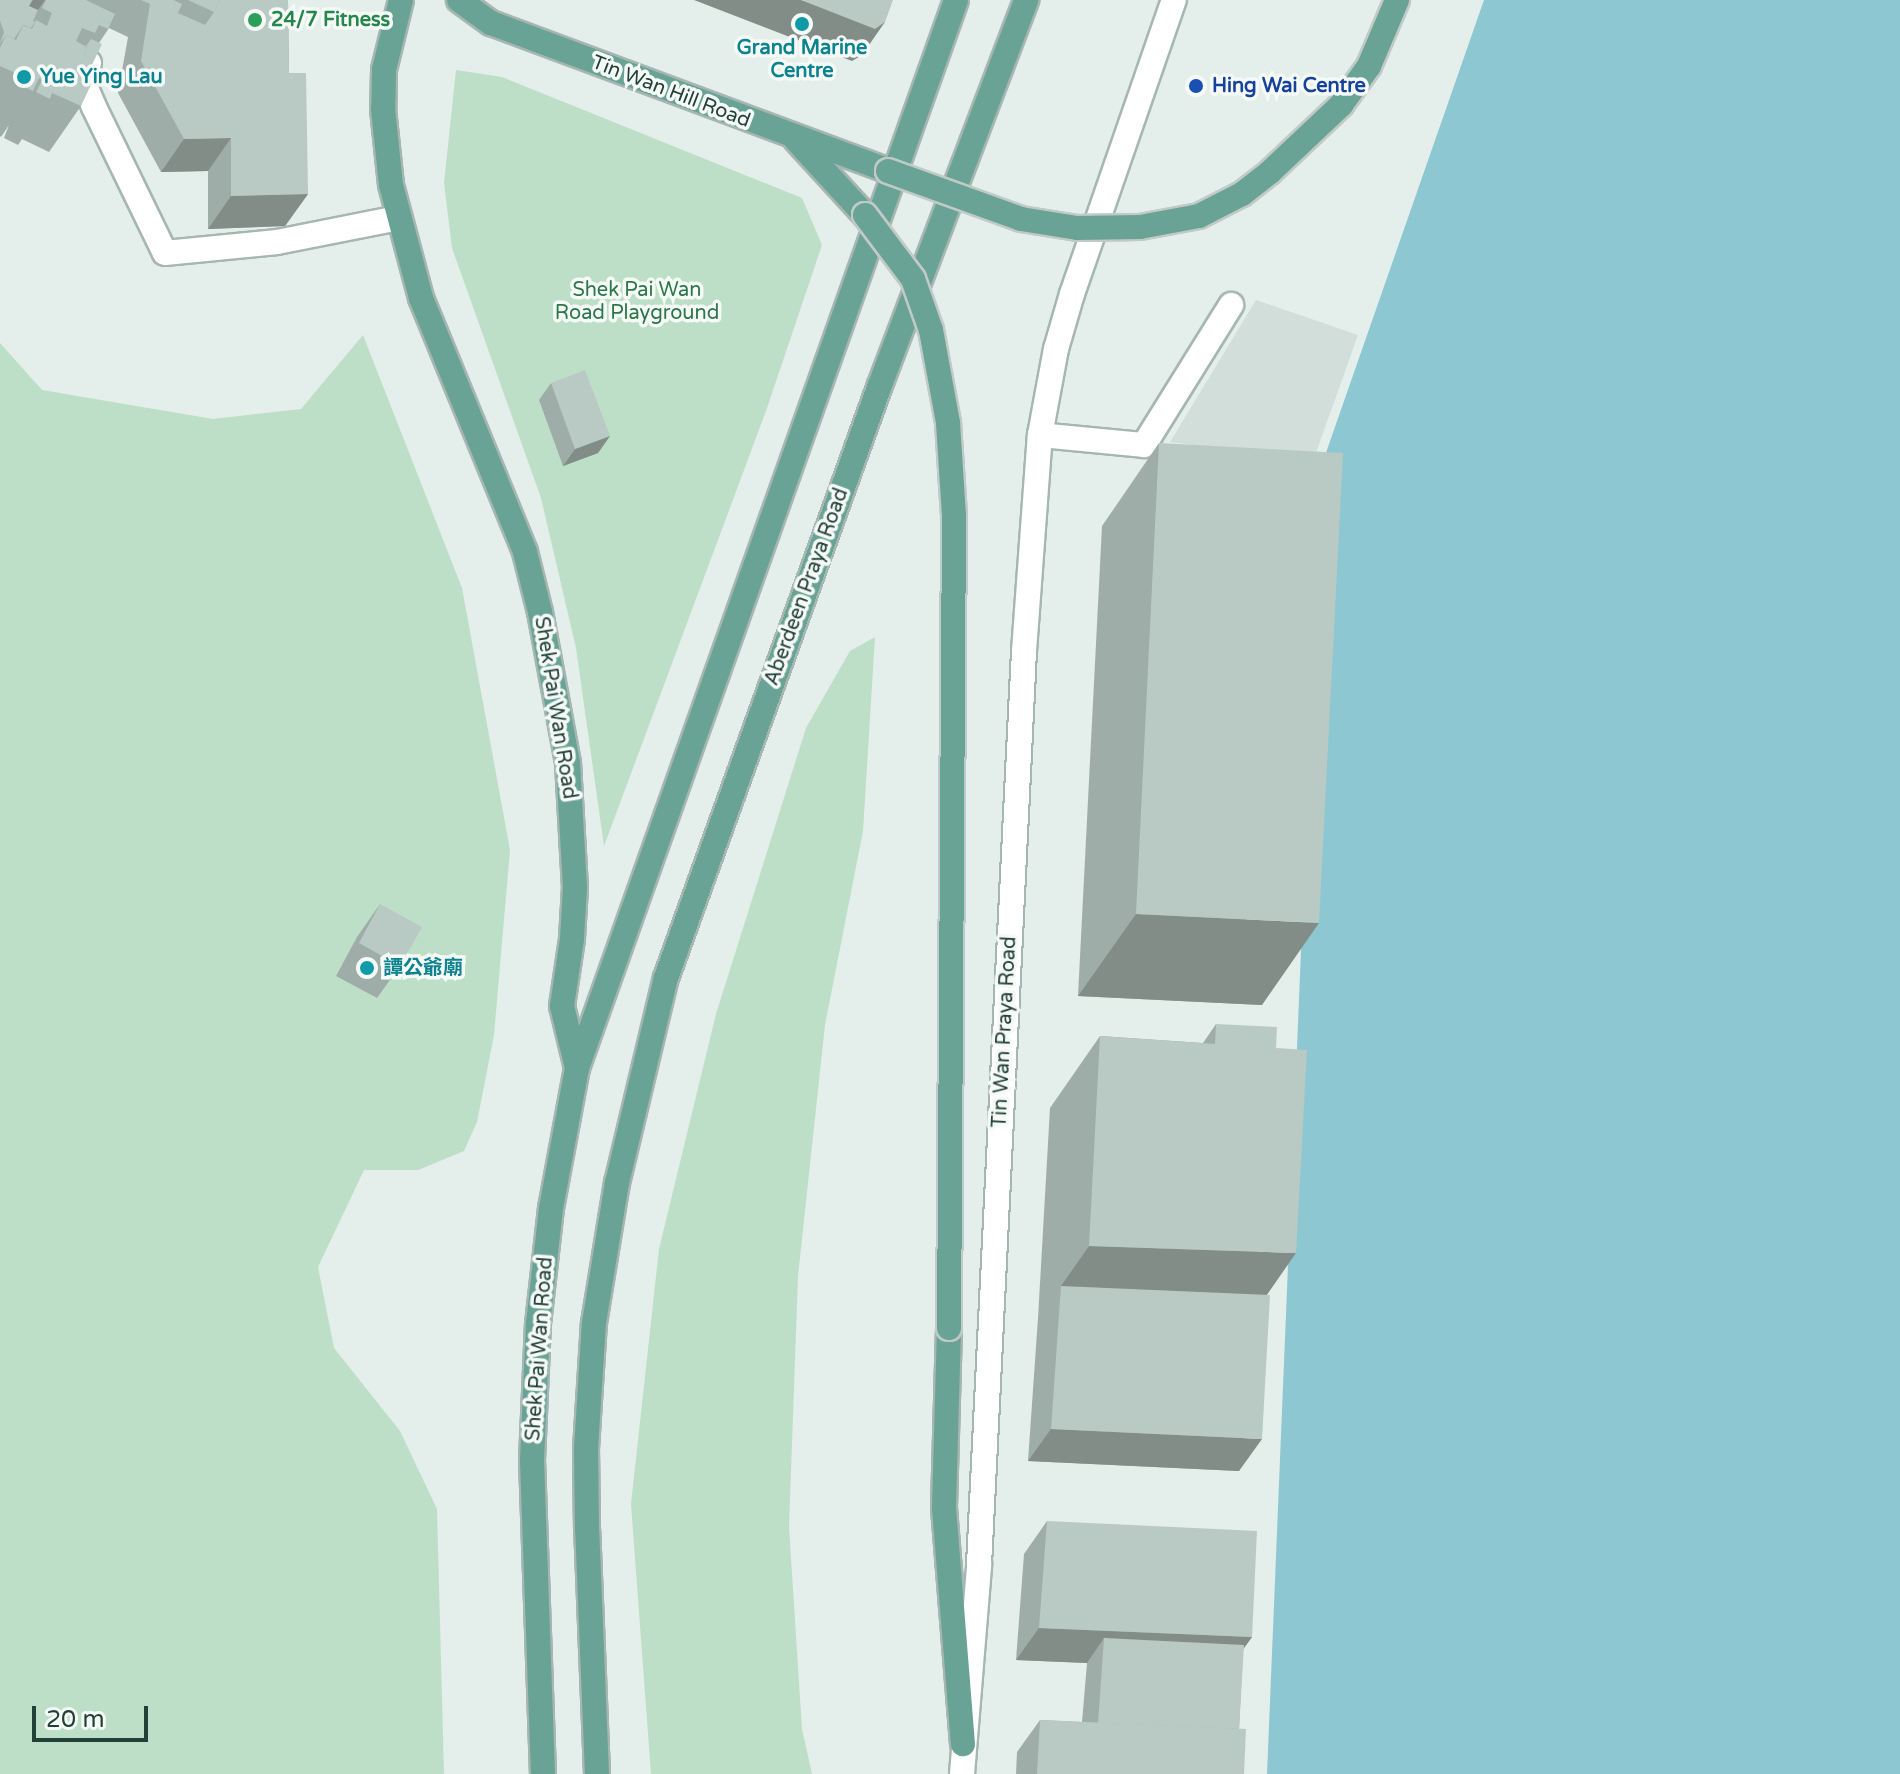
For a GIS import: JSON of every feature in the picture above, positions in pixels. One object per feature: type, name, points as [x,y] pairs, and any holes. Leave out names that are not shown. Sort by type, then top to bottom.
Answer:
[{"type":"main road","name":"Shek Pai Wan Road","points":[[401,0],[384,70],[383,109],[398,218],[421,298],[525,552],[540,612],[568,763],[575,887],[562,1006],[577,1068],[556,1173],[538,1323],[533,1552],[543,1774]]},
{"type":"main road","name":"Tin Wan Hill Road","points":[[459,0],[491,23],[709,106],[1021,219],[1077,228],[1140,227],[1199,216],[1242,194],[1341,105],[1369,66],[1397,0]]},
{"type":"main road","points":[[577,1068],[956,0]]},
{"type":"main road","name":"Aberdeen Praya Road","points":[[597,1774],[586,1449],[594,1323],[617,1183],[666,978],[880,385],[1026,0]]},
{"type":"main road","points":[[792,136],[865,215],[913,279],[931,330],[948,423],[954,515],[949,1328],[944,1508],[963,1744]]},
{"type":"street","name":"Tin Wan Praya Road","points":[[962,1774],[979,1565],[1024,651],[1040,435],[1056,349],[1072,294],[1174,0]]},
{"type":"street","points":[[96,44],[83,81],[165,253],[277,242],[398,218]]},
{"type":"street","points":[[1040,435],[1144,445],[1231,305]]},
{"type":"shaded area","points":[[1256,300],[1358,335],[1313,461],[1170,442]]},
{"type":"green space","name":"Shek Pai Wan Road Playground","points":[[456,70],[502,77],[802,198],[822,245],[766,411],[604,846],[576,648],[541,498],[452,248],[444,183]]},
{"type":"green space","points":[[363,335],[462,588],[510,850],[494,1035],[477,1122],[464,1151],[418,1170],[364,1170],[318,1267],[334,1348],[400,1431],[437,1509],[444,1774],[0,1774],[0,343],[42,390],[213,419],[301,409]]},
{"type":"green space","points":[[875,637],[863,831],[825,1025],[798,1276],[789,1527],[802,1729],[812,1774],[651,1774],[631,1504],[659,1249],[716,1014],[806,728],[850,651]]},
{"type":"water","points":[[1484,0],[1900,0],[1900,1774],[1267,1774],[1321,467]]},
{"type":"building","points":[[0,0],[32,0],[29,6],[38,10],[31,28],[23,25],[14,39],[6,35],[0,44],[4,32],[0,21]]},
{"type":"building","points":[[46,0],[86,0],[115,14],[108,29],[99,25],[95,33],[82,28],[76,41],[87,47],[84,55],[93,59],[87,72],[95,76],[81,106],[52,93],[50,99],[36,92],[42,80],[39,78],[33,91],[19,84],[22,76],[0,66],[0,48],[6,35],[16,40],[23,25],[32,29],[36,20],[47,26],[52,13],[42,8]]},
{"type":"building","points":[[141,0],[173,0],[182,4],[178,13],[205,25],[220,0],[288,0],[289,73],[306,73],[308,194],[231,196],[231,138],[184,139],[141,61],[150,4]]},
{"type":"building","points":[[188,0],[220,0],[214,12]]},
{"type":"building","points":[[801,0],[893,0],[885,22],[875,29]]},
{"type":"building","points":[[91,39],[102,44],[88,73],[93,59],[84,55]]},
{"type":"building","points":[[585,370],[610,436],[575,449],[551,383]]},
{"type":"building","points":[[1159,443],[1343,453],[1319,923],[1136,914]]},
{"type":"building","points":[[380,904],[422,927],[400,966],[359,943]]},
{"type":"building","points":[[1216,1024],[1277,1027],[1276,1048],[1307,1050],[1296,1253],[1089,1246],[1100,1036],[1215,1044]]},
{"type":"building","points":[[1061,1286],[1270,1295],[1262,1439],[1051,1429]]},
{"type":"building","points":[[1047,1521],[1257,1531],[1252,1637],[1039,1628]]},
{"type":"building","points":[[1104,1638],[1244,1645],[1239,1729],[1098,1723]]},
{"type":"building","points":[[1040,1720],[1246,1729],[1244,1774],[1037,1774]]},
{"type":"place","name":"24/7 Fitness","points":[[255,20]]},
{"type":"place","name":"Grand Marine Centre","points":[[802,24]]},
{"type":"place","name":"Yue Ying Lau","points":[[24,77]]},
{"type":"place","name":"Hing Wai Centre","points":[[1196,86]]},
{"type":"place","name":"譚公爺廟","points":[[367,968]]}]
